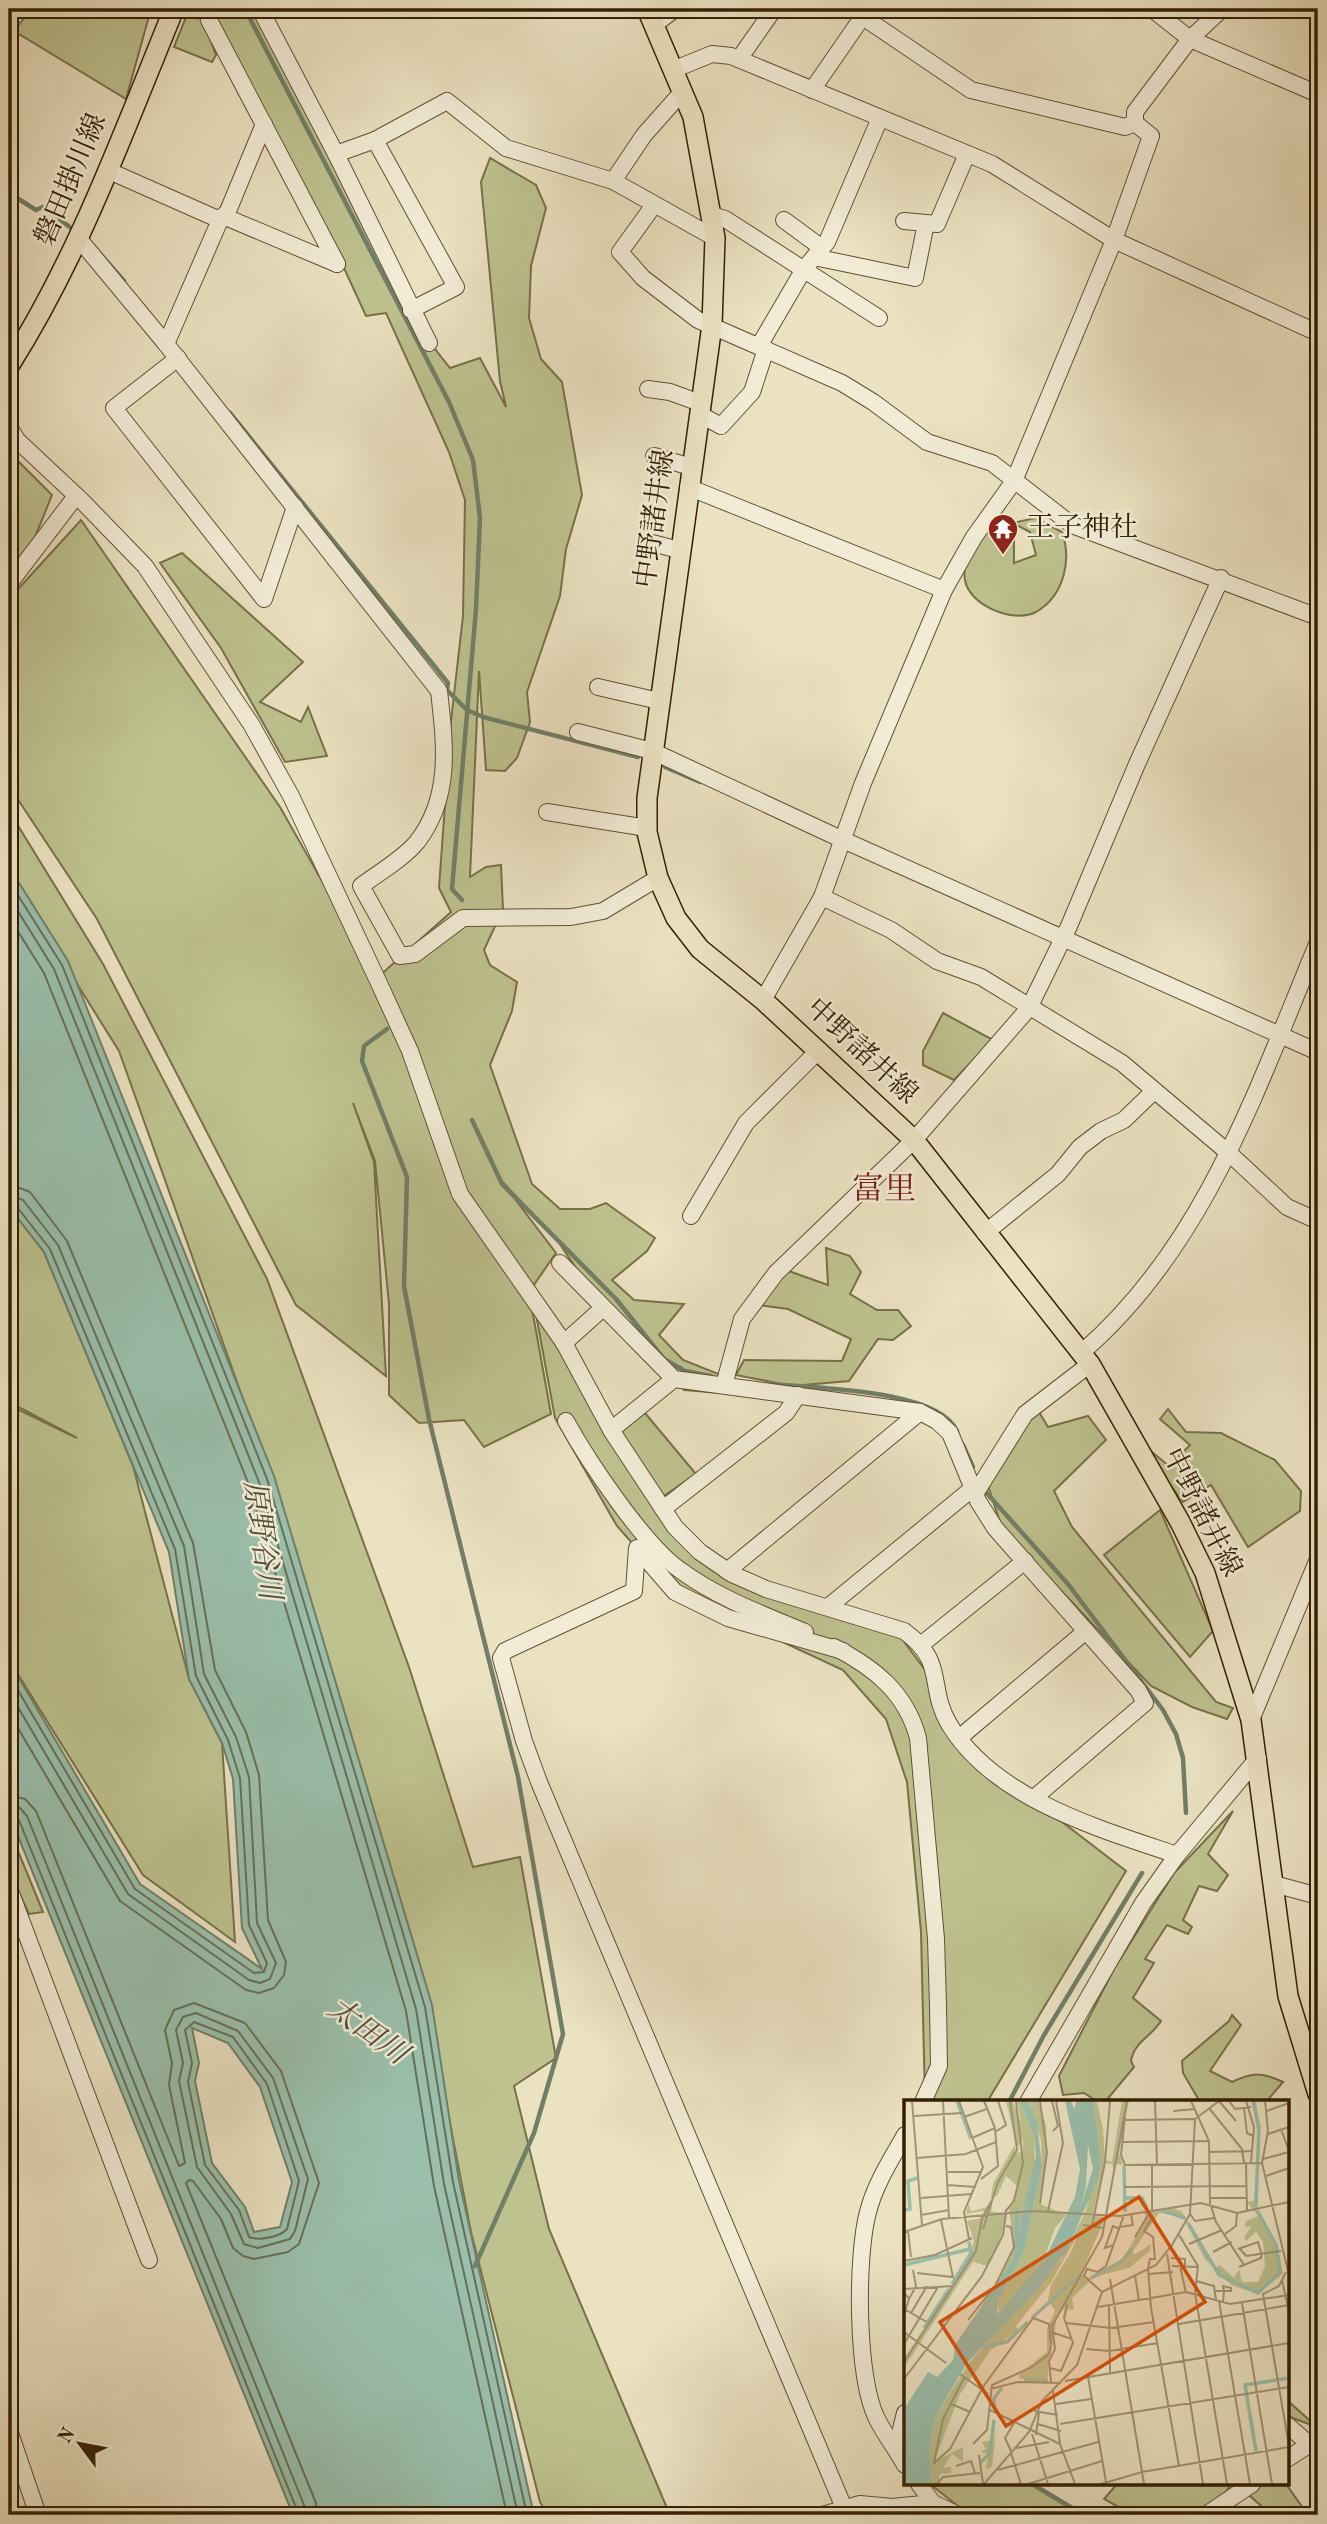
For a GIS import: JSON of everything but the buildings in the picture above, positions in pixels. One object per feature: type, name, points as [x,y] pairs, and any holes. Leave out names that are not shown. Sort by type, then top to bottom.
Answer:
[{"type":"main road","name":"磐田掛川線","points":[[9,366],[58,283],[79,239],[174,9]]},
{"type":"main road","name":"中野諸井線","points":[[650,17],[675,69],[693,117],[715,238],[712,325],[652,751],[647,828],[658,878],[676,918],[700,948],[819,1050],[914,1140],[1085,1359],[1180,1522],[1205,1573],[1251,1720],[1288,1996],[1318,2094]]},
{"type":"street","points":[[107,170],[337,264],[209,20],[208,9]]},
{"type":"street","points":[[260,9],[336,153],[429,343]]},
{"type":"street","points":[[650,17],[675,9]]},
{"type":"street","points":[[739,60],[774,9]]},
{"type":"street","points":[[1152,9],[1190,39],[1318,94]]},
{"type":"street","points":[[1135,123],[1135,112],[1190,39],[1222,9]]},
{"type":"street","points":[[812,90],[866,13],[971,90],[1125,127],[1135,123]]},
{"type":"street","points":[[675,69],[712,54],[721,53],[739,60],[1012,174],[1114,240],[1318,333]]},
{"type":"street","points":[[613,181],[644,135],[683,91]]},
{"type":"street","points":[[336,153],[375,139],[447,101],[506,148],[613,181],[715,238]]},
{"type":"street","points":[[649,389],[670,392],[699,408],[721,426],[752,392],[762,348],[835,225],[880,118]]},
{"type":"street","points":[[763,1000],[822,897],[841,839],[944,590],[974,537],[1014,481],[1114,240],[1152,136],[1135,123]]},
{"type":"street","points":[[166,344],[264,124]]},
{"type":"street","points":[[375,139],[456,287],[411,310]]},
{"type":"street","points":[[904,221],[937,224],[967,154]]},
{"type":"street","points":[[654,205],[620,252],[643,278],[698,320],[842,383],[927,442],[992,463],[1072,525],[1318,617]]},
{"type":"street","points":[[712,215],[813,258],[915,278],[926,223]]},
{"type":"street","points":[[784,220],[813,258],[879,318]]},
{"type":"street","points":[[79,239],[178,358],[439,691],[446,754],[438,807],[415,844],[361,886],[400,956],[415,954],[463,918],[571,917],[603,911],[658,878]]},
{"type":"street","points":[[178,358],[114,408],[264,599],[295,507]]},
{"type":"street","points":[[9,427],[17,440],[145,566],[251,724],[292,796],[399,1028],[460,1194],[564,1343],[611,1430],[675,1527],[699,1552],[727,1571],[766,1589],[904,1631],[922,1644],[934,1668],[939,1700],[947,1722],[959,1738],[1002,1777],[1034,1798],[1080,1822],[1177,1855]]},
{"type":"street","points":[[654,456],[691,467]]},
{"type":"street","points":[[688,487],[944,590]]},
{"type":"street","points":[[9,584],[76,496]]},
{"type":"street","points":[[652,543],[679,550]]},
{"type":"street","points":[[725,1382],[742,1320],[776,1272],[914,1140],[1029,1008],[1063,939],[1137,764],[1221,579]]},
{"type":"street","points":[[598,687],[659,701]]},
{"type":"street","points":[[578,732],[652,751],[841,839],[1318,1052]]},
{"type":"street","points":[[547,812],[647,828]]},
{"type":"street","points":[[822,897],[891,930],[937,961],[981,977],[1122,1063],[1230,1154],[1287,1208],[1318,1221]]},
{"type":"street","points":[[828,1608],[974,1491],[1025,1414],[1085,1359],[1117,1322],[1194,1217],[1230,1154],[1318,942]]},
{"type":"street","points":[[691,1216],[746,1124],[819,1050]]},
{"type":"street","points":[[985,1233],[1058,1174],[1080,1147],[1101,1131],[1124,1120],[1154,1091]]},
{"type":"street","points":[[560,1263],[674,1378],[725,1382],[920,1412],[937,1421],[950,1433],[974,1491],[995,1528],[1138,1690],[1145,1703],[1034,1798]]},
{"type":"street","points":[[564,1343],[603,1308]]},
{"type":"street","points":[[611,1430],[674,1378]]},
{"type":"street","points":[[663,1509],[786,1413],[798,1395]]},
{"type":"street","points":[[727,1571],[920,1412]]},
{"type":"street","points":[[566,1421],[580,1446],[635,1521],[678,1569],[724,1598],[843,1651],[883,1676],[913,1718],[918,1738],[936,1939],[939,2006],[939,2066],[924,2100]]},
{"type":"street","points":[[843,1651],[735,1620],[675,1592],[637,1548],[634,1591],[505,1651],[501,1657],[524,1741],[539,1782],[845,2512]]},
{"type":"street","points":[[1251,1720],[1318,1559]]},
{"type":"street","points":[[922,1644],[1025,1562]]},
{"type":"street","points":[[959,1738],[1086,1631]]},
{"type":"street","points":[[1029,2100],[1143,1903],[1177,1855],[1258,1758]]},
{"type":"street","points":[[1274,1884],[1318,1896]]},
{"type":"street","points":[[9,1888],[149,2260]]},
{"type":"street","points":[[904,2137],[879,2181],[868,2212],[858,2273],[864,2361],[876,2417],[904,2463]]},
{"type":"street","points":[[897,2449],[904,2418]]},
{"type":"street","points":[[1288,2426],[1313,2442],[1288,2458]]},
{"type":"street","points":[[9,2430],[38,2515]]},
{"type":"street","points":[[920,2486],[933,2503],[958,2515]]},
{"type":"street","points":[[1206,2515],[1249,2486]]},
{"type":"street","points":[[823,2515],[933,2503]]},
{"type":"shaded area","points":[[31,9],[151,9],[126,99],[14,31]]},
{"type":"shaded area","points":[[233,9],[261,9],[424,335],[450,368],[480,358],[506,407],[500,381],[481,182],[490,158],[536,185],[546,208],[531,266],[529,318],[541,359],[562,382],[582,495],[566,549],[560,596],[527,692],[530,722],[517,758],[505,771],[486,770],[479,671],[470,877],[486,867],[501,865],[503,909],[484,950],[490,965],[517,982],[512,1011],[490,1065],[532,1184],[560,1209],[590,1209],[606,1203],[655,1238],[647,1251],[612,1280],[634,1300],[684,1304],[659,1335],[683,1360],[726,1377],[720,1393],[684,1390],[603,1308],[557,1240],[499,1178],[556,1253],[529,1292],[551,1414],[484,1447],[464,1420],[419,1423],[389,1395],[389,1304],[375,1161],[353,1103],[374,1162],[386,1376],[296,1305],[97,919],[9,786],[9,599],[81,520],[280,807],[377,978],[451,912],[439,888],[451,721],[463,616],[465,500],[449,452],[386,313],[366,316],[338,255],[208,13]]},
{"type":"shaded area","points":[[186,17],[203,19],[216,55],[212,62],[174,47]]},
{"type":"shaded area","points":[[9,452],[52,495],[33,542],[9,568]]},
{"type":"shaded area","points":[[1035,518],[1062,532],[1066,565],[1059,587],[1046,605],[1036,612],[1016,616],[993,610],[968,589],[964,572],[968,548],[992,527],[1014,535],[1014,563],[1036,555],[1030,532],[1013,523]]},
{"type":"shaded area","points":[[182,553],[303,662],[260,702],[301,722],[308,707],[327,756],[285,762],[221,648],[160,563]]},
{"type":"shaded area","points":[[9,811],[103,964],[267,1279],[409,1667],[473,1867],[520,1857],[556,2058],[514,2086],[549,2229],[670,2515],[547,2515],[540,2502],[471,2232],[419,1962],[290,1531],[119,1051],[9,875]]},
{"type":"shaded area","points":[[943,1013],[993,1040],[954,1080],[923,1065],[923,1051]]},
{"type":"shaded area","points":[[9,1207],[44,1252],[133,1466],[189,1679],[222,1743],[235,1942],[143,1875],[9,1660],[9,1405],[77,1438],[9,1402]]},
{"type":"shaded area","points":[[826,1248],[850,1256],[861,1272],[850,1294],[877,1310],[898,1310],[911,1326],[893,1340],[878,1339],[849,1381],[792,1386],[736,1375],[744,1360],[842,1361],[851,1339],[788,1309],[759,1305],[786,1270],[828,1285]]},
{"type":"shaded area","points":[[533,1298],[696,1548],[766,1589],[894,1628],[937,1686],[975,1755],[1126,1871],[988,2100],[925,2099],[921,1932],[907,1782],[886,1719],[843,1670],[675,1592],[617,1526],[555,1418]]},
{"type":"shaded area","points":[[1168,1409],[1186,1432],[1221,1433],[1275,1460],[1301,1491],[1300,1511],[1248,1547],[1211,1485],[1183,1502],[1148,1455],[1147,1448],[1169,1466],[1190,1445],[1160,1419]]},
{"type":"shaded area","points":[[1039,1412],[1048,1427],[1088,1416],[1106,1440],[1054,1491],[1072,1527],[1216,1702],[1233,1708],[1227,1719],[1192,1707],[1151,1686],[1002,1528],[985,1477],[1025,1424]]},
{"type":"shaded area","points":[[645,1413],[696,1474],[664,1496],[620,1432]]},
{"type":"shaded area","points":[[1160,1510],[1213,1631],[1190,1657],[1104,1555]]},
{"type":"shaded area","points":[[1233,1811],[1208,1854],[1228,1875],[1217,1891],[1199,1886],[1183,1920],[1192,1927],[1188,1934],[1167,1925],[1145,1959],[1154,1963],[1133,1998],[1161,2021],[1133,2054],[1131,2061],[1134,2067],[1107,2100],[1095,2100],[1084,2093],[1063,2095],[1059,2076],[1114,1969],[1174,1873]]},
{"type":"shaded area","points":[[9,1829],[43,1912],[29,1914],[9,1871]]},
{"type":"shaded area","points":[[1232,2015],[1241,2025],[1210,2071],[1232,2082],[1257,2074],[1283,2082],[1268,2100],[1199,2100],[1183,2073],[1182,2061],[1229,2021]]},
{"type":"shaded area","points":[[1288,2401],[1317,2427],[1288,2416]]},
{"type":"shaded area","points":[[933,2486],[1033,2486],[1081,2515],[975,2515],[963,2510]]},
{"type":"shaded area","points":[[1115,2486],[1230,2486],[1215,2506],[1200,2515],[1133,2515],[1104,2499]]},
{"type":"shaded area","points":[[1254,2486],[1287,2486],[1305,2511],[1318,2515],[1271,2515],[1250,2496]]},
{"type":"water","points":[[9,867],[68,961],[274,1476],[432,2005],[459,2181],[534,2515],[293,2515],[9,1814],[9,1661],[140,1884],[262,1969],[242,1928],[233,1779],[222,1743],[189,1679],[169,1552],[44,1252],[9,1207]],"holes":[[[192,2028],[228,2043],[260,2087],[292,2182],[280,2227],[254,2232],[245,2207],[212,2163],[195,2081],[199,2063]]]},
{"type":"waterway","points":[[245,9],[449,402],[473,460],[480,518],[476,609],[452,889],[462,900]]},
{"type":"waterway","points":[[9,193],[36,210],[43,207],[75,231]]},
{"type":"waterway","points":[[88,240],[124,281]]},
{"type":"waterway","points":[[230,413],[448,683],[447,690],[467,710],[483,717],[638,757]]},
{"type":"waterway","points":[[665,767],[700,782]]},
{"type":"waterway","points":[[387,1029],[364,1046],[362,1061],[407,1177],[404,1286],[429,1419],[518,1777],[563,2034],[534,2133],[475,2266]]},
{"type":"waterway","points":[[472,1120],[502,1184],[616,1299],[664,1359],[685,1371],[711,1376]]},
{"type":"waterway","points":[[771,1384],[873,1393],[901,1399],[926,1406],[945,1417],[957,1431]]},
{"type":"waterway","points":[[963,1445],[973,1467]]},
{"type":"waterway","points":[[983,1489],[1068,1584],[1163,1710],[1176,1734],[1183,1758],[1186,1813]]},
{"type":"waterway","points":[[1010,2100],[1044,2035],[1142,1873]]},
{"type":"waterway","points":[[1035,2486],[1084,2515]]},
{"type":"place","name":"王子神社","points":[[1003,556]]},
{"type":"district","name":"富里","points":[[884,1191]]},
{"type":"water label","name":"原野谷川","points":[[261,1540]]},
{"type":"water label","name":"太田川","points":[[367,2032]]}]
